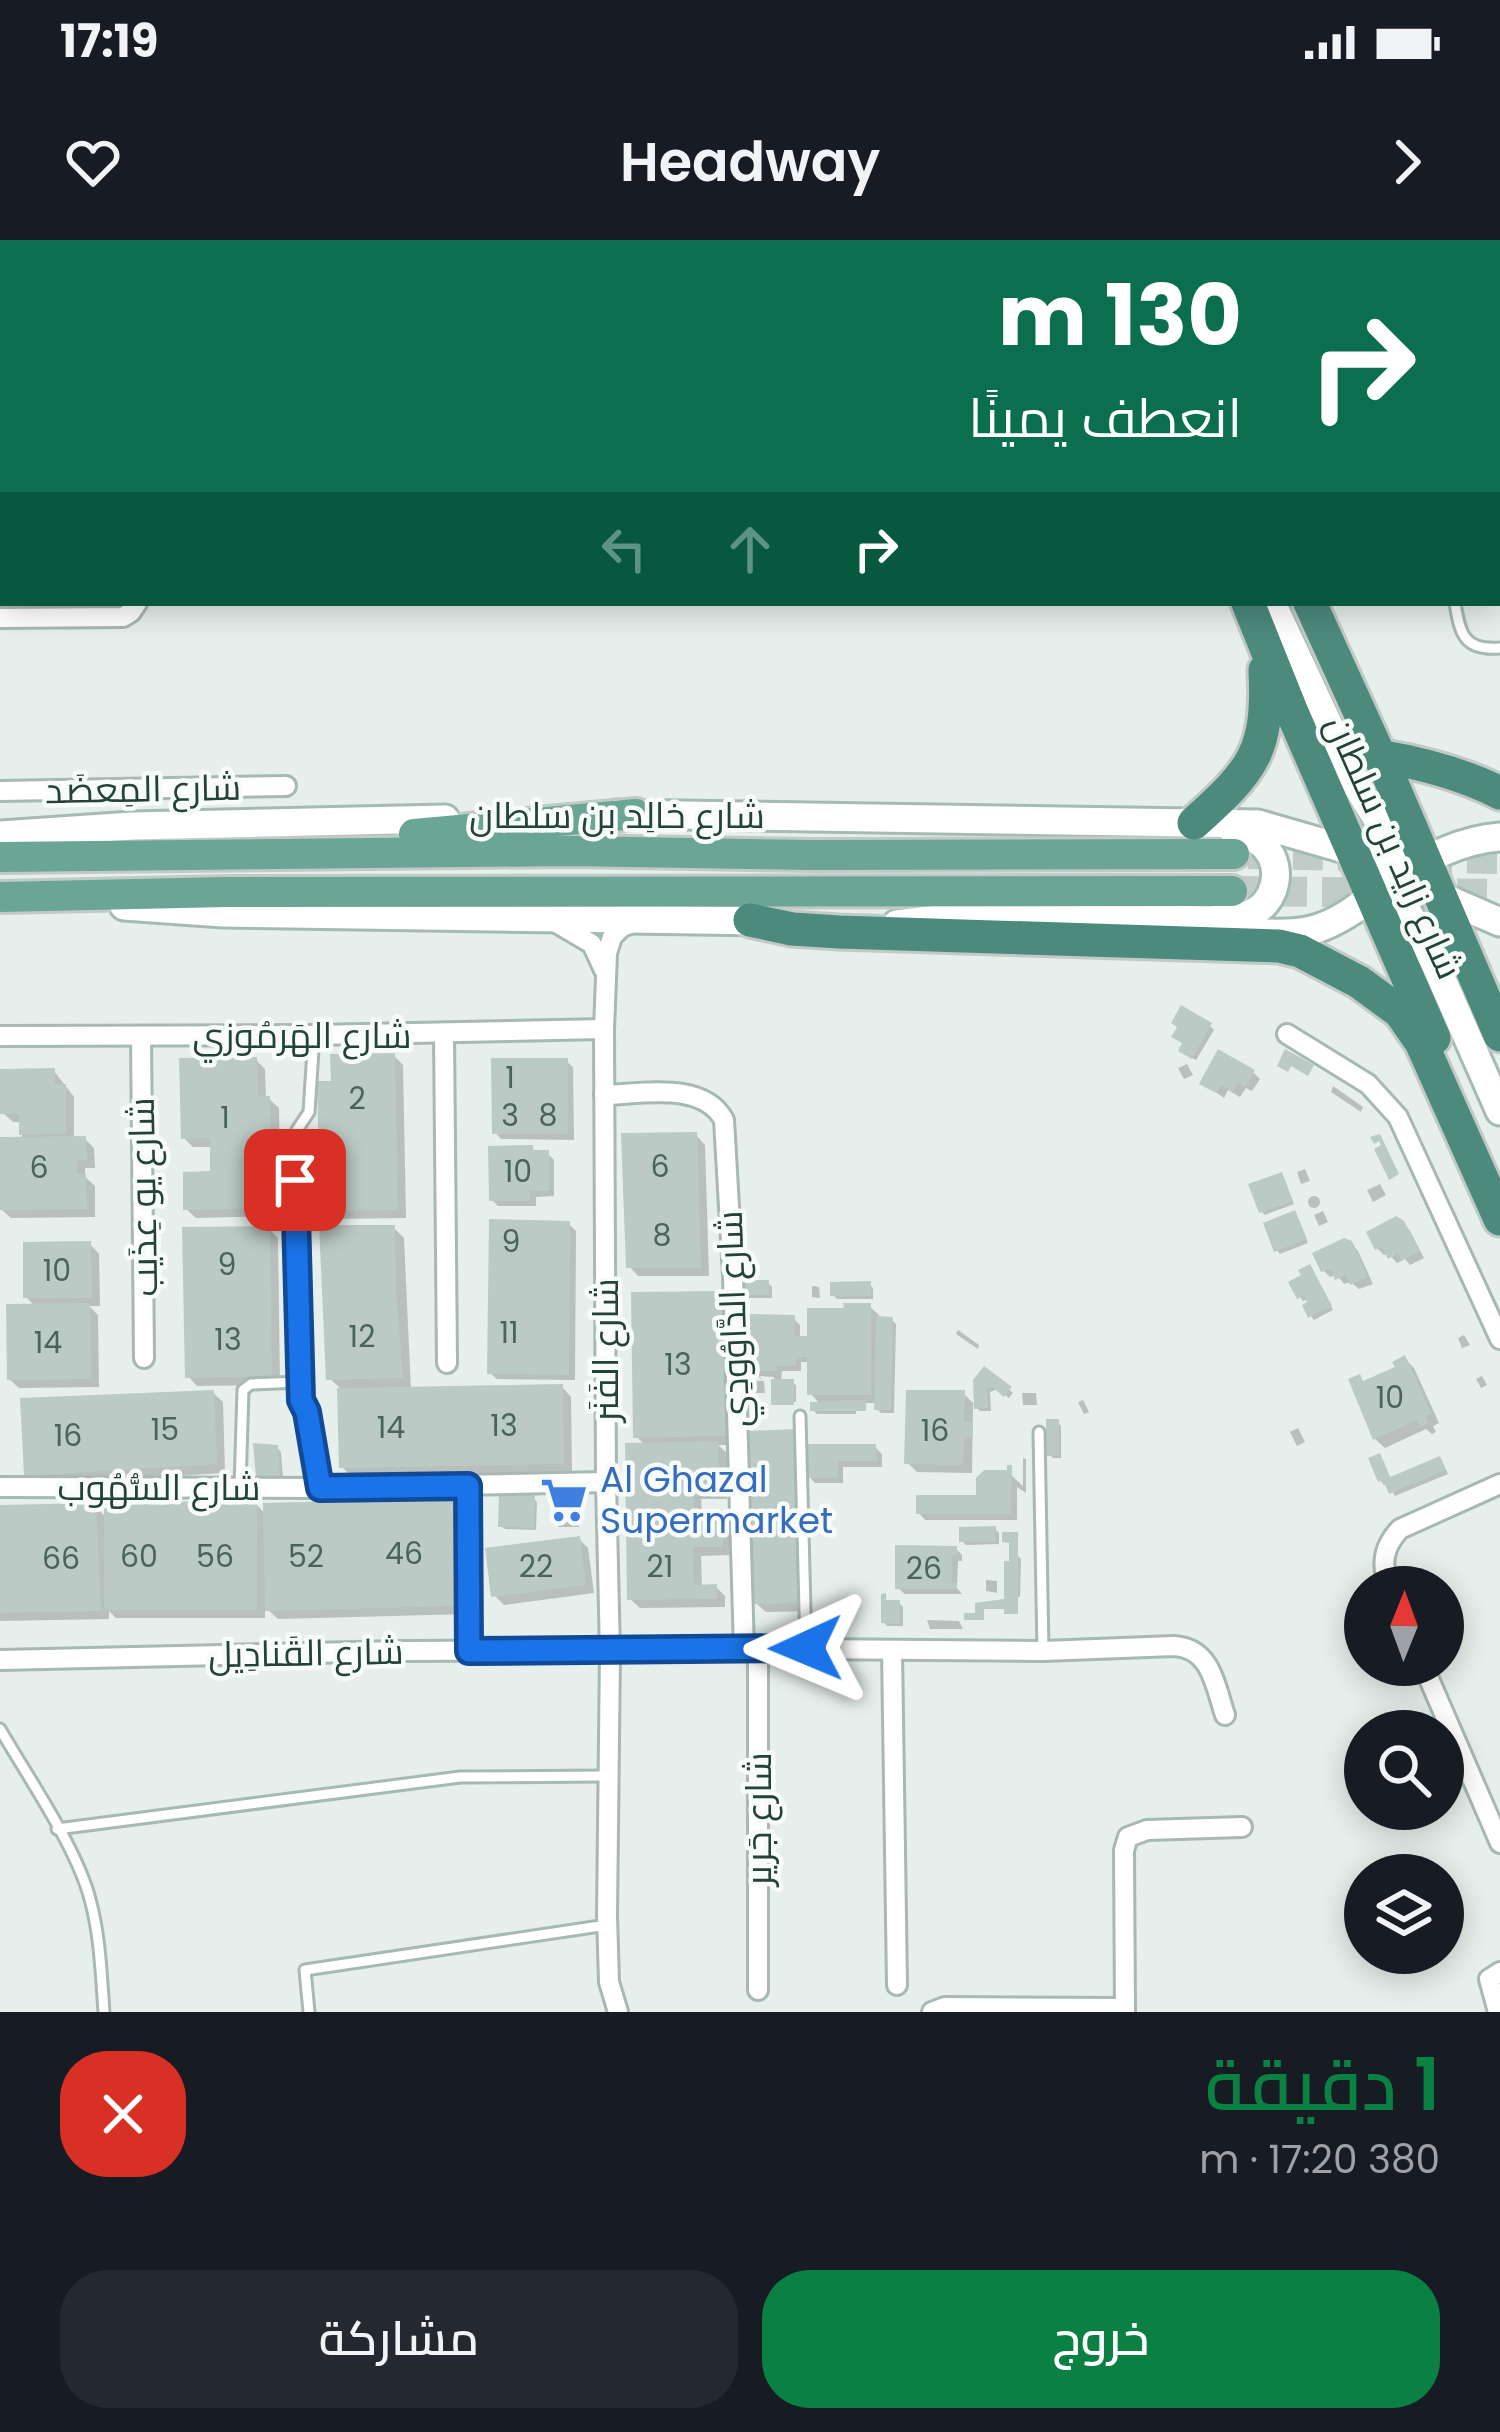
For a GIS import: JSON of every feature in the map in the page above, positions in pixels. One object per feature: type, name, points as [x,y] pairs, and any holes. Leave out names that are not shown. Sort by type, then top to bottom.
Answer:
[{"type":"highway","name":"شارع زايد بن سلطان","points":[[1249,606],[1355,852],[1440,896],[1500,1035]]},
{"type":"highway","name":"شارع زايد بن سلطان","points":[[1311,606],[1378,756],[1400,877],[1500,1188]]},
{"type":"highway","points":[[1208,823],[1256,755],[1266,713],[1264,644]]},
{"type":"highway","points":[[1378,756],[1450,771],[1500,793]]},
{"type":"highway","points":[[750,920],[839,932],[1279,946],[1300,951],[1359,982],[1400,1012],[1420,1042],[1500,1219]]},
{"type":"main road","points":[[1273,606],[1400,877],[1500,1111]]},
{"type":"main road","points":[[12,857],[298,843],[635,814]]},
{"type":"main road","points":[[0,835],[132,826],[635,814],[1208,823],[1275,827],[1355,852]]},
{"type":"main road","points":[[897,924],[980,914],[1210,920],[1246,916],[1272,893],[1273,860],[1259,841],[1208,823]]},
{"type":"main road","points":[[0,897],[223,913],[1285,933],[1324,926],[1464,843],[1500,837]]},
{"type":"main road","name":"شارع خالِد بن سلطان","points":[[12,857],[569,851],[1234,854]]},
{"type":"main road","points":[[0,897],[272,892],[1232,891]]},
{"type":"main road","points":[[1440,896],[1500,922]]},
{"type":"street","points":[[0,618],[123,617],[134,606]]},
{"type":"street","name":"شارع المِعضَد","points":[[0,791],[286,786]]},
{"type":"street","points":[[547,918],[592,944],[605,974]]},
{"type":"street","name":"شارع الفَنَر","points":[[617,2012],[609,1982],[608,1925],[605,974],[612,938],[622,927],[642,919]]},
{"type":"street","name":"شارع الهَرمُوزي","points":[[0,1036],[604,1029]]},
{"type":"street","points":[[444,1033],[447,1363]]},
{"type":"street","points":[[1287,1034],[1368,1084],[1398,1117],[1500,1339]]},
{"type":"street","name":"شارع يو عِذَيب","points":[[141,1036],[144,1358]]},
{"type":"street","name":"شارع الدَّاوُودِي","points":[[604,1095],[698,1095],[718,1109],[724,1120],[751,1649]]},
{"type":"street","name":"شارع السُّهُوب","points":[[0,1486],[320,1488],[606,1482]]},
{"type":"street","points":[[1384,1566],[1385,1550],[1400,1529],[1500,1484]]},
{"type":"street","name":"شارع القَنادِيل","points":[[0,1660],[469,1651],[1186,1647],[1204,1659],[1225,1715]]},
{"type":"street","name":"شارع جَرير","points":[[751,1649],[758,1990]]},
{"type":"street","points":[[892,1650],[897,1985]]},
{"type":"street","points":[[1433,1686],[1500,1842]]},
{"type":"street","points":[[932,2012],[945,2007],[1125,2010],[1124,1850],[1128,1837],[1147,1830],[1242,1826]]},
{"type":"street","points":[[1498,2012],[1489,1979],[1500,1972]]},
{"type":"lane","points":[[1457,606],[1464,637],[1478,647],[1500,649]]},
{"type":"lane","points":[[314,1035],[309,1112],[294,1140],[300,1382],[320,1488]]},
{"type":"lane","points":[[240,1487],[243,1390],[251,1384],[300,1382]]},
{"type":"lane","points":[[800,1416],[806,1648]]},
{"type":"lane","points":[[1039,1432],[1043,1651]]},
{"type":"lane","points":[[468,1486],[469,1651]]},
{"type":"lane","points":[[0,1729],[79,1867],[98,1936],[104,2012]]},
{"type":"lane","points":[[57,1829],[460,1777],[610,1775]]},
{"type":"lane","points":[[309,2012],[305,1970],[608,1925]]},
{"type":"building","points":[[1181,1005],[1212,1023],[1192,1059],[1178,1051],[1182,1043],[1171,1037],[1177,1027],[1171,1023]]},
{"type":"building","points":[[1218,1049],[1255,1070],[1245,1087],[1238,1083],[1233,1092],[1221,1085],[1216,1093],[1199,1084]]},
{"type":"building","points":[[1285,1049],[1314,1065],[1308,1076],[1291,1066],[1288,1072],[1277,1066]]},
{"type":"building","points":[[395,1053],[398,1210],[320,1211],[317,1081],[331,1081],[330,1054]]},
{"type":"building","points":[[257,1057],[258,1096],[270,1096],[273,1208],[183,1210],[183,1172],[210,1171],[210,1138],[181,1139],[179,1058]]},
{"type":"building","points":[[491,1058],[568,1058],[568,1134],[492,1134]]},
{"type":"building","points":[[55,1068],[55,1084],[66,1084],[66,1134],[19,1135],[19,1114],[0,1114],[0,1069]]},
{"type":"building","points":[[697,1132],[701,1268],[626,1268],[621,1133]]},
{"type":"building","points":[[1380,1134],[1399,1174],[1389,1180],[1374,1149],[1381,1145],[1370,1137]]},
{"type":"building","points":[[86,1136],[87,1160],[77,1160],[77,1174],[86,1174],[87,1209],[0,1210],[0,1137]]},
{"type":"building","points":[[533,1145],[533,1150],[549,1150],[549,1191],[530,1191],[530,1201],[489,1201],[488,1146]]},
{"type":"building","points":[[1282,1172],[1293,1201],[1259,1213],[1248,1184]]},
{"type":"building","points":[[1295,1210],[1307,1239],[1274,1252],[1263,1223]]},
{"type":"building","points":[[1396,1216],[1404,1221],[1420,1251],[1402,1260],[1398,1253],[1388,1259],[1382,1247],[1375,1250],[1366,1232]]},
{"type":"building","points":[[489,1219],[570,1221],[569,1375],[487,1374]]},
{"type":"building","points":[[319,1225],[395,1225],[403,1378],[326,1380]]},
{"type":"building","points":[[270,1226],[272,1376],[185,1378],[182,1227]]},
{"type":"building","points":[[1344,1238],[1352,1241],[1368,1277],[1350,1285],[1346,1275],[1335,1280],[1331,1269],[1321,1272],[1312,1253]]},
{"type":"building","points":[[91,1241],[92,1298],[23,1298],[23,1242]]},
{"type":"building","points":[[1310,1264],[1332,1306],[1308,1318],[1302,1305],[1307,1302],[1304,1295],[1297,1299],[1288,1282]]},
{"type":"building","points":[[742,1280],[769,1280],[769,1295],[742,1295]]},
{"type":"building","points":[[871,1281],[871,1296],[830,1296],[830,1282]]},
{"type":"building","points":[[723,1291],[725,1436],[633,1438],[631,1292]]},
{"type":"building","points":[[90,1303],[91,1379],[7,1380],[6,1304]]},
{"type":"building","points":[[843,1303],[871,1303],[871,1395],[807,1395],[807,1357],[796,1357],[796,1366],[776,1366],[776,1371],[748,1371],[753,1334],[746,1334],[746,1314],[795,1315],[794,1336],[807,1336],[807,1308],[844,1308]]},
{"type":"building","points":[[876,1316],[893,1317],[891,1410],[874,1410]]},
{"type":"building","points":[[1405,1355],[1432,1414],[1425,1416],[1428,1423],[1420,1427],[1417,1420],[1373,1440],[1348,1379],[1360,1374],[1363,1381],[1395,1367],[1392,1362]]},
{"type":"building","points":[[984,1366],[1012,1387],[1004,1397],[987,1388],[988,1408],[974,1409],[973,1380]]},
{"type":"building","points":[[771,1379],[794,1379],[794,1405],[771,1405]]},
{"type":"building","points":[[563,1384],[564,1464],[339,1468],[337,1388]]},
{"type":"building","points":[[214,1390],[217,1464],[24,1476],[20,1398]]},
{"type":"building","points":[[906,1390],[965,1390],[964,1422],[973,1422],[973,1437],[964,1437],[963,1465],[904,1464]]},
{"type":"building","points":[[866,1400],[866,1411],[810,1411],[810,1402]]},
{"type":"building","points":[[1046,1419],[1059,1419],[1059,1456],[1046,1456]]},
{"type":"building","points":[[796,1429],[802,1603],[753,1604],[748,1431]]},
{"type":"building","points":[[718,1441],[719,1491],[693,1491],[694,1509],[723,1509],[723,1547],[693,1547],[694,1585],[717,1584],[717,1599],[627,1600],[625,1443]]},
{"type":"building","points":[[253,1443],[278,1445],[280,1476],[256,1477]]},
{"type":"building","points":[[806,1444],[876,1444],[877,1461],[838,1461],[838,1478],[806,1478]]},
{"type":"building","points":[[1380,1453],[1390,1477],[1440,1456],[1446,1470],[1389,1494],[1368,1458]]},
{"type":"building","points":[[1012,1465],[1011,1514],[916,1514],[916,1495],[976,1495],[976,1478],[984,1470],[1007,1470]]},
{"type":"building","name":"Al Ghazal Supermarket","points":[[553,1489],[576,1489],[576,1524],[552,1524]]},
{"type":"building","points":[[499,1494],[535,1495],[534,1528],[498,1527]]},
{"type":"building","points":[[458,1498],[461,1606],[265,1611],[263,1503]]},
{"type":"building","points":[[257,1501],[257,1610],[104,1610],[104,1502]]},
{"type":"building","points":[[96,1503],[101,1611],[0,1613],[0,1505]]},
{"type":"building","points":[[996,1526],[996,1542],[959,1542],[959,1527]]},
{"type":"building","points":[[1002,1532],[1018,1532],[1018,1614],[984,1609],[984,1620],[964,1620],[964,1613],[975,1613],[975,1603],[1004,1599],[1009,1543],[1002,1542]]},
{"type":"building","points":[[580,1536],[586,1585],[491,1597],[485,1548]]},
{"type":"building","points":[[895,1545],[957,1546],[957,1555],[952,1555],[952,1583],[957,1583],[957,1589],[895,1589]]},
{"type":"building","points":[[886,1593],[886,1600],[900,1600],[900,1624],[881,1623],[881,1594]]},
{"type":"tunnel","points":[[1248,854],[1356,856]]},
{"type":"tunnel","points":[[1422,858],[1500,859]]},
{"type":"tunnel","points":[[1232,891],[1500,894]]},
{"type":"place","name":"Al Ghazal Supermarket","points":[[564,1500]]},
{"type":"route","points":[[295,1180],[301,1400],[320,1488],[468,1486],[469,1651],[806,1648]]}]
